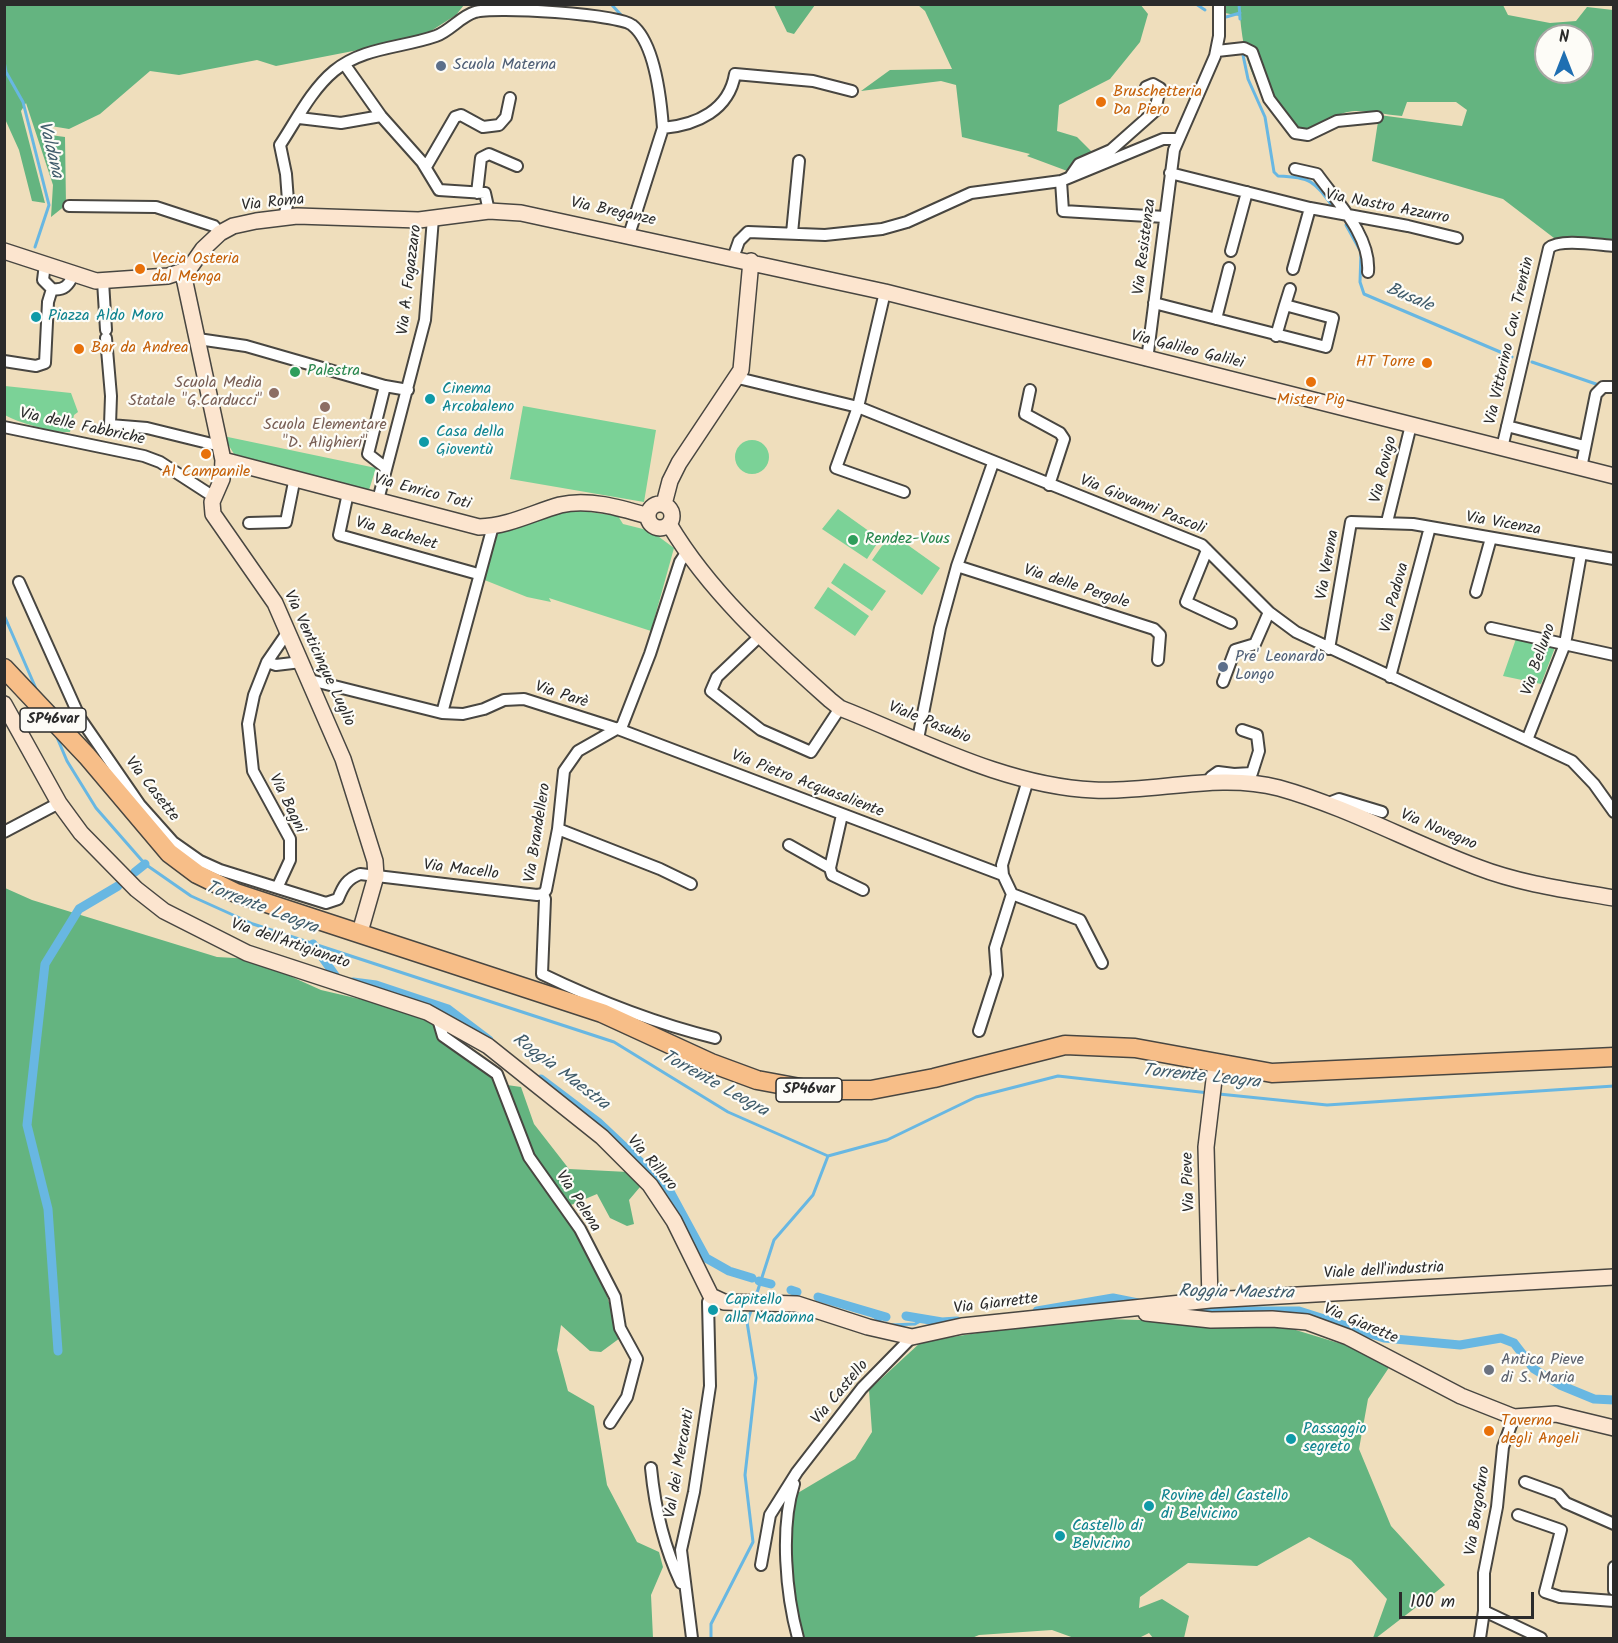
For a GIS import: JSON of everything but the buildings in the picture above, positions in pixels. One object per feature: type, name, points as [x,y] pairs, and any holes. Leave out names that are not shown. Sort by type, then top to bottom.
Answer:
[{"type":"main road","name":"SP46var","points":[[4,668],[87,756],[169,853],[198,874],[236,893],[602,1013],[741,1074],[811,1090],[871,1090],[934,1078],[1065,1045],[1135,1048],[1272,1073],[1614,1057]]},
{"type":"street","points":[[1219,4],[1217,51],[1244,48],[1254,54],[1263,88],[1276,111],[1295,133],[1312,134],[1337,121],[1377,117]]},
{"type":"street","points":[[284,217],[288,201],[286,174],[280,145],[309,100],[333,72],[374,51],[437,36],[474,12],[586,14],[622,19],[640,33],[660,88],[663,128],[630,235]]},
{"type":"street","name":"Via Resistenza","points":[[1147,360],[1170,173],[1177,139],[1217,51]]},
{"type":"street","points":[[345,64],[381,116],[424,164],[439,190],[485,193],[489,211]]},
{"type":"street","points":[[663,128],[680,126],[716,110],[730,93],[735,74],[813,81],[852,91]]},
{"type":"street","points":[[1146,87],[1153,84],[1160,88],[1155,111],[1111,150],[1079,164],[1066,179],[1063,211],[1165,217]]},
{"type":"street","points":[[424,164],[455,117],[461,116],[483,127],[499,125],[506,117],[510,98]]},
{"type":"street","points":[[299,118],[340,123],[381,116]]},
{"type":"street","points":[[733,258],[739,241],[746,233],[837,235],[882,229],[908,222],[971,193],[1066,179],[1166,138],[1177,139]]},
{"type":"street","points":[[477,193],[481,158],[489,154],[517,166]]},
{"type":"street","points":[[792,233],[799,161]]},
{"type":"street","points":[[1295,169],[1317,174],[1348,217],[1369,256],[1368,272]]},
{"type":"street","name":"Via Nastro Azzurro","points":[[1170,173],[1348,217],[1408,226],[1457,238]]},
{"type":"street","points":[[1231,251],[1247,192]]},
{"type":"street","points":[[69,206],[156,207],[214,226],[220,233]]},
{"type":"street","name":"Via Nastro Azzurro","points":[[1293,269],[1310,208]]},
{"type":"street","name":"Via Breganze","points":[[466,213],[489,211],[555,218],[751,261]]},
{"type":"street","name":"Via Roma","points":[[183,273],[220,233],[232,226],[284,217],[378,220],[433,218],[466,213]]},
{"type":"street","name":"Via A. Fogazzaro","points":[[378,500],[425,320],[433,218]]},
{"type":"street","name":"Via Vittorino Cav. Trentin","points":[[1502,448],[1549,248],[1553,244],[1614,246]]},
{"type":"street","points":[[4,251],[73,274],[103,281],[183,273]]},
{"type":"street","points":[[669,524],[658,528],[651,524],[648,516],[653,505],[664,504],[670,481],[679,464],[738,378],[743,360],[751,261]]},
{"type":"street","name":"Via Galileo Galilei","points":[[751,261],[885,292],[1147,360],[1614,476]]},
{"type":"street","points":[[45,264],[43,280],[52,289]]},
{"type":"street","points":[[1216,319],[1229,268]]},
{"type":"street","name":"Via Venticinque Luglio","points":[[183,273],[223,460],[222,478],[214,497],[213,514],[275,603],[343,759],[375,861],[376,876],[360,932]]},
{"type":"street","points":[[52,289],[68,286],[73,274]]},
{"type":"street","points":[[103,281],[111,396],[110,425],[147,428],[212,444],[219,439]]},
{"type":"street","points":[[4,362],[36,366],[45,363],[52,289]]},
{"type":"street","points":[[1276,336],[1290,290]]},
{"type":"street","points":[[885,292],[858,407],[836,468],[904,492]]},
{"type":"street","points":[[1154,303],[1326,347],[1333,318],[1285,305]]},
{"type":"street","points":[[198,339],[246,346],[385,386],[409,386]]},
{"type":"street","name":"Via Giovanni Pascoli","points":[[738,378],[858,407],[1202,545],[1269,612],[1296,632],[1572,761],[1594,784],[1614,812]]},
{"type":"street","points":[[385,386],[368,454],[386,468]]},
{"type":"street","points":[[1581,468],[1596,394],[1603,387],[1614,387]]},
{"type":"street","points":[[1030,390],[1025,414],[1060,433],[1064,439],[1049,484]]},
{"type":"street","name":"Via Rovigo","points":[[1387,522],[1411,426]]},
{"type":"street","points":[[1507,426],[1584,446]]},
{"type":"street","name":"Via delle Fabbriche","points":[[4,427],[144,456],[160,462],[214,497]]},
{"type":"street","name":"Via Enrico Toti","points":[[223,460],[295,477],[460,523],[493,526],[518,521],[562,504],[579,503],[606,505],[648,516]]},
{"type":"street","points":[[918,739],[940,628],[957,566],[993,463]]},
{"type":"street","points":[[249,523],[286,522],[295,477]]},
{"type":"street","name":"Via Bachelet","points":[[348,493],[339,535],[448,569],[478,574]]},
{"type":"street","name":"Viale Pasubio","points":[[664,504],[673,513],[669,524],[686,553],[759,637],[840,708],[1028,780],[1094,790],[1210,782],[1254,783]]},
{"type":"street","name":"Via Verona","points":[[1329,649],[1351,522],[1387,522]]},
{"type":"street","name":"Via Vicenza","points":[[1387,522],[1430,527],[1614,559]]},
{"type":"street","points":[[442,713],[478,574],[493,526]]},
{"type":"street","name":"Via Padova","points":[[1390,677],[1430,527]]},
{"type":"street","points":[[1476,592],[1491,538]]},
{"type":"street","points":[[1207,550],[1186,602],[1231,623]]},
{"type":"street","points":[[618,729],[625,720],[650,654],[680,562],[686,553]]},
{"type":"street","name":"Via Belluno","points":[[1527,740],[1565,644],[1581,554]]},
{"type":"street","name":"Via delle Pergole","points":[[957,566],[1154,629],[1160,634],[1162,642],[1158,660]]},
{"type":"street","name":"Via Casette","points":[[19,582],[80,718],[141,805],[173,842],[200,861],[229,873],[278,886],[326,903],[338,899],[351,877],[360,874],[376,876]]},
{"type":"street","points":[[1223,682],[1235,650],[1254,644],[1269,612]]},
{"type":"street","points":[[1491,628],[1614,655]]},
{"type":"street","name":"Via Bagni","points":[[278,886],[290,860],[290,839],[253,771],[248,724],[254,694],[267,662],[288,633]]},
{"type":"street","points":[[759,637],[717,677],[711,691],[761,730],[811,752],[840,708]]},
{"type":"street","points":[[267,662],[276,664],[301,662]]},
{"type":"street","name":"Via Parè","points":[[310,680],[442,713],[463,714],[484,709],[504,700],[524,699],[601,725]]},
{"type":"street","name":"Via dell'Artigianato","points":[[4,704],[59,803],[105,860],[164,911],[247,952],[314,976],[386,997]]},
{"type":"street","name":"Via Pietro Acquasaliente","points":[[601,725],[618,729],[1003,875]]},
{"type":"street","name":"Via Brandellero","points":[[618,729],[578,751],[567,763],[562,782],[558,830],[548,884],[543,894],[545,899],[542,974],[584,994],[666,1026],[715,1038]]},
{"type":"street","points":[[1210,782],[1211,777],[1218,772],[1252,773],[1259,751],[1257,735],[1242,730]]},
{"type":"street","points":[[979,1031],[998,975],[995,948],[1012,894],[1003,875],[1002,865],[1028,780]]},
{"type":"street","name":"Via Novegno","points":[[1254,783],[1326,804],[1464,862],[1509,878],[1614,898]]},
{"type":"street","points":[[1326,804],[1339,799],[1382,813]]},
{"type":"street","points":[[4,832],[59,803]]},
{"type":"street","points":[[842,815],[830,868],[832,875],[863,890]]},
{"type":"street","points":[[558,830],[660,868],[691,884]]},
{"type":"street","points":[[789,845],[830,868]]},
{"type":"street","name":"Via Macello","points":[[376,876],[537,896],[543,894]]},
{"type":"street","points":[[1012,894],[1080,920],[1101,963]]},
{"type":"street","name":"Via Rillaro","points":[[386,997],[438,1018],[488,1046],[602,1137],[650,1185],[674,1221],[711,1296]]},
{"type":"street","name":"Via Pelena","points":[[438,1018],[443,1036],[497,1074],[529,1157],[580,1229],[615,1297],[620,1328],[637,1359],[627,1397],[610,1423]]},
{"type":"street","name":"Via Pieve","points":[[1210,1300],[1207,1124],[1216,1063]]},
{"type":"street","name":"Viale dell'industria","points":[[1085,1313],[1210,1300],[1614,1277]]},
{"type":"street","points":[[711,1296],[724,1302],[797,1304],[868,1327],[912,1336]]},
{"type":"street","name":"Val dei Mercanti","points":[[693,1638],[684,1589],[681,1550],[694,1492],[710,1386],[708,1302],[711,1296]]},
{"type":"street","name":"Via Giarette","points":[[1107,1311],[1211,1320],[1272,1319],[1307,1322],[1348,1337],[1461,1396],[1514,1417]]},
{"type":"street","name":"Via Giarrette","points":[[912,1336],[962,1326],[1085,1313]]},
{"type":"street","name":"Via Castello","points":[[761,1565],[770,1515],[798,1472],[862,1388],[912,1336]]},
{"type":"street","points":[[1514,1417],[1556,1414],[1614,1428]]},
{"type":"street","name":"Via Borgofuro","points":[[1480,1638],[1484,1611],[1484,1574],[1497,1507],[1503,1447],[1514,1417]]},
{"type":"street","points":[[651,1468],[656,1515],[670,1559],[684,1589]]},
{"type":"street","name":"Via Castello","points":[[798,1472],[787,1512],[786,1540],[793,1623],[798,1638]]},
{"type":"street","points":[[1525,1482],[1558,1494],[1566,1503],[1614,1524]]},
{"type":"street","points":[[1518,1515],[1561,1530],[1545,1592],[1560,1598],[1614,1601]]},
{"type":"street","points":[[1614,1567],[1614,1590]]},
{"type":"street","points":[[1484,1611],[1540,1638]]},
{"type":"green space","points":[[1140,4],[1148,14],[1140,42],[1110,79],[1059,105],[1057,131],[1077,137],[1093,153],[1070,172],[1027,156],[1030,154],[962,137],[956,85],[941,81],[861,91],[890,70],[952,69],[925,11],[918,5]]},
{"type":"green space","points":[[5,5],[464,5],[456,15],[420,38],[276,66],[257,60],[179,75],[150,71],[100,114],[69,129],[51,126],[50,135],[65,137],[66,205],[51,217],[53,185],[26,103],[21,111],[45,203],[32,201],[19,150],[5,119]]},
{"type":"green space","points":[[774,5],[815,5],[794,34],[787,32]]},
{"type":"green space","points":[[1220,5],[1503,5],[1508,15],[1550,23],[1576,21],[1587,7],[1613,10],[1613,247],[1554,238],[1503,199],[1372,161],[1379,115],[1462,126],[1467,110],[1456,102],[1407,102],[1402,116],[1351,111],[1333,118],[1310,138],[1296,137],[1272,108],[1256,82],[1246,53],[1240,16],[1220,12]]},
{"type":"green space","points":[[5,386],[71,393],[78,412],[74,415],[70,432],[37,427],[5,415]]},
{"type":"green space","points":[[523,406],[656,430],[644,502],[510,479]]},
{"type":"green space","points":[[223,436],[376,468],[369,490],[234,454]]},
{"type":"green space","points":[[752,440],[764,445],[769,457],[764,469],[752,474],[740,469],[735,457],[740,445]]},
{"type":"green space","points":[[838,509],[880,539],[867,559],[822,529]]},
{"type":"green space","points":[[575,510],[618,516],[623,524],[651,531],[674,548],[651,631],[549,598],[551,602],[527,597],[482,579],[494,536],[499,531],[546,515]]},
{"type":"green space","points":[[891,533],[940,568],[922,595],[872,560]]},
{"type":"green space","points":[[844,563],[886,591],[872,611],[831,583]]},
{"type":"green space","points":[[828,587],[869,616],[855,636],[814,608]]},
{"type":"green space","points":[[1517,636],[1556,645],[1541,684],[1503,676]]},
{"type":"green space","points":[[5,888],[32,900],[217,957],[252,959],[321,990],[411,1011],[450,1028],[457,1051],[499,1079],[529,1168],[590,1241],[620,1338],[601,1352],[590,1351],[561,1325],[557,1350],[568,1391],[594,1406],[607,1485],[637,1542],[659,1552],[663,1567],[651,1595],[653,1638],[5,1638]]},
{"type":"green space","points":[[507,1085],[521,1087],[534,1124],[569,1169],[628,1172],[640,1187],[629,1200],[634,1224],[627,1226],[610,1218],[597,1194],[571,1205],[537,1172]]},
{"type":"green space","points":[[1071,1318],[1276,1324],[1345,1345],[1390,1366],[1368,1399],[1359,1449],[1391,1526],[1445,1585],[1373,1638],[1387,1599],[1351,1560],[1309,1537],[1257,1566],[1188,1563],[1140,1597],[1139,1608],[1162,1599],[1189,1616],[1184,1638],[1153,1638],[1149,1633],[1139,1638],[1074,1638],[1052,1630],[979,1635],[972,1638],[798,1638],[790,1604],[791,1497],[855,1459],[872,1432],[869,1390],[921,1342]]},
{"type":"waterway","points":[[611,4],[623,17]]},
{"type":"waterway","points":[[1196,4],[1205,10]]},
{"type":"waterway","name":"Busale","points":[[1239,4],[1240,19]]},
{"type":"waterway","points":[[1226,17],[1240,13]]},
{"type":"waterway","name":"Busale","points":[[1243,55],[1248,79],[1265,117],[1274,172],[1278,176],[1305,179],[1311,182],[1333,207]]},
{"type":"waterway","name":"Valdana","points":[[4,61],[6,72],[23,102],[49,205],[35,247]]},
{"type":"waterway","name":"Busale","points":[[1346,225],[1361,252],[1360,282],[1364,294],[1512,357]]},
{"type":"waterway","name":"Busale","points":[[1532,362],[1596,384]]},
{"type":"waterway","name":"Torrente Leogra","points":[[4,615],[37,691]]},
{"type":"waterway","name":"Torrente Leogra","points":[[56,735],[67,761],[96,808],[145,864],[191,896],[253,924],[614,1042],[728,1112],[828,1156],[887,1140],[976,1097],[1058,1076],[1209,1093]]},
{"type":"waterway","points":[[135,872],[145,864]]},
{"type":"waterway","points":[[58,1351],[48,1209],[27,1125],[45,964],[79,909],[118,886]]},
{"type":"waterway","name":"Roggia Maestra","points":[[313,944],[339,981]]},
{"type":"waterway","name":"Roggia Maestra","points":[[353,982],[376,985],[448,1009],[489,1040]]},
{"type":"waterway","name":"Roggia Maestra","points":[[541,1079],[598,1122],[668,1188],[706,1258],[729,1271],[752,1278]]},
{"type":"waterway","name":"Torrente Leogra","points":[[1219,1094],[1327,1105],[1614,1086]]},
{"type":"waterway","points":[[755,1299],[774,1240],[813,1195],[828,1156]]},
{"type":"waterway","name":"Roggia Maestra","points":[[759,1281],[771,1284]]},
{"type":"waterway","name":"Roggia Maestra","points":[[791,1290],[797,1292]]},
{"type":"waterway","name":"Roggia Maestra","points":[[818,1297],[886,1317]]},
{"type":"waterway","name":"Roggia Maestra","points":[[1037,1311],[1113,1298],[1138,1303]]},
{"type":"waterway","points":[[711,1638],[711,1624],[753,1542],[745,1475],[756,1378],[747,1322],[752,1308]]},
{"type":"waterway","name":"Roggia Maestra","points":[[866,1311],[884,1324]]},
{"type":"waterway","name":"Roggia Maestra","points":[[1190,1311],[1299,1311],[1384,1338],[1460,1345],[1501,1338],[1514,1343],[1534,1369],[1560,1385],[1594,1399],[1614,1400]]},
{"type":"waterway","name":"Roggia Maestra","points":[[906,1316],[942,1322],[957,1321]]},
{"type":"waterway","points":[[890,1325],[915,1324],[924,1319]]},
{"type":"place","name":"Scuola Materna","points":[[441,66]]},
{"type":"place","name":"Bruschetteria Da Piero","points":[[1101,102]]},
{"type":"place","name":"Vecia Osteria dal Menga","points":[[140,269]]},
{"type":"place","name":"Piazza Aldo Moro","points":[[36,317]]},
{"type":"place","name":"Bar da Andrea","points":[[79,349]]},
{"type":"place","name":"HT Torre","points":[[1427,363]]},
{"type":"place","name":"Palestra","points":[[295,372]]},
{"type":"place","name":"Mister Pig","points":[[1311,382]]},
{"type":"place","name":"Scuola Media Statale \"G.Carducci\"","points":[[274,393]]},
{"type":"place","name":"Cinema Arcobaleno","points":[[430,399]]},
{"type":"place","name":"Scuola Elementare \"D. Alighieri\"","points":[[325,407]]},
{"type":"place","name":"Casa della Gioventù","points":[[424,442]]},
{"type":"place","name":"Al Campanile","points":[[206,454]]},
{"type":"place","name":"Rendez-Vous","points":[[853,540]]},
{"type":"place","name":"Pre' Leonardo Longo","points":[[1223,667]]},
{"type":"place","name":"Capitello alla Madonna","points":[[713,1310]]},
{"type":"place","name":"Antica Pieve di S. Maria","points":[[1489,1370]]},
{"type":"place","name":"Taverna degli Angeli","points":[[1489,1431]]},
{"type":"place","name":"Passaggio segreto","points":[[1291,1439]]},
{"type":"place","name":"Rovine del Castello di Belvicino","points":[[1149,1506]]},
{"type":"place","name":"Castello di Belvicino","points":[[1060,1536]]}]
